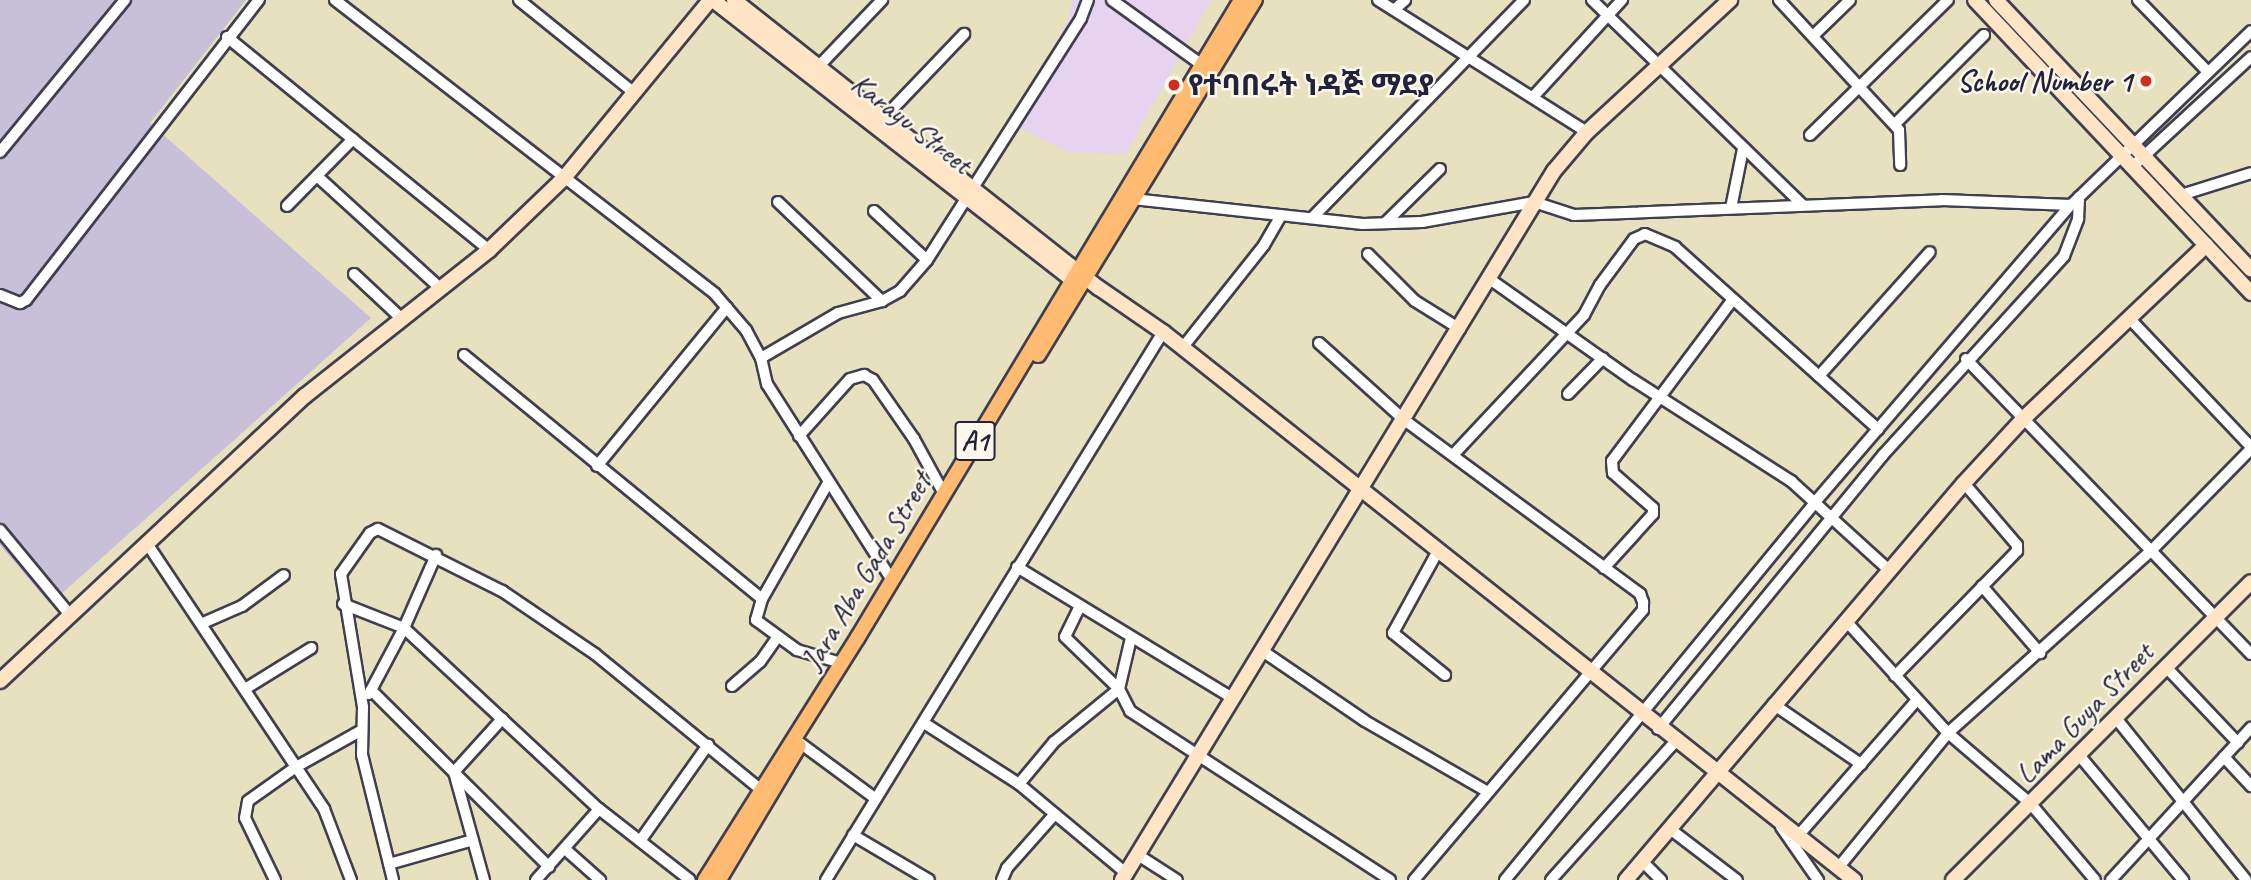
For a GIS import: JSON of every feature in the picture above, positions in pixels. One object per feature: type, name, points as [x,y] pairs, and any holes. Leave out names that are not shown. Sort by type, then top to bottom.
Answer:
[{"type":"main road","name":"Jara Aba Gada Street","points":[[719,880],[1080,277],[1241,0]]},
{"type":"main road","name":"Jara Aba Gada Street","points":[[705,880],[1255,0]]},
{"type":"street","points":[[0,152],[125,0]]},
{"type":"street","points":[[0,295],[20,303],[26,300],[227,37],[259,0]]},
{"type":"street","points":[[335,0],[727,307],[761,358],[767,384],[892,580]]},
{"type":"street","points":[[519,0],[633,92]]},
{"type":"street","points":[[0,681],[305,396],[489,250],[564,178],[711,0]]},
{"type":"street","name":"Karayu Street","points":[[711,0],[879,123],[1080,277]]},
{"type":"street","name":"Karayu Street","points":[[734,0],[818,67],[879,123]]},
{"type":"street","points":[[818,67],[882,0]]},
{"type":"street","points":[[761,358],[838,313],[882,301],[901,291],[927,260],[1081,18],[1088,0]]},
{"type":"street","points":[[1112,0],[1202,65]]},
{"type":"street","points":[[1378,0],[1587,132]]},
{"type":"street","points":[[1394,10],[1405,0]]},
{"type":"street","points":[[1312,218],[1524,0]]},
{"type":"street","points":[[1592,0],[1803,205]]},
{"type":"street","points":[[1533,97],[1622,0]]},
{"type":"street","points":[[924,723],[1019,785],[1124,877],[1264,652],[1358,486],[1491,280],[1532,205],[1587,132],[1730,0]]},
{"type":"street","points":[[1779,0],[1895,124],[1902,139],[1900,164]]},
{"type":"street","points":[[1814,36],[1850,0]]},
{"type":"street","points":[[1810,135],[1948,0]]},
{"type":"street","points":[[1975,0],[2251,293]]},
{"type":"street","points":[[1996,0],[2251,270]]},
{"type":"street","points":[[2138,0],[2208,72]]},
{"type":"street","points":[[1505,880],[1816,501],[2071,205],[2120,154],[2251,31]]},
{"type":"street","points":[[879,123],[964,34]]},
{"type":"street","points":[[1895,124],[1984,35]]},
{"type":"street","points":[[227,37],[489,250]]},
{"type":"street","points":[[2132,167],[2251,57]]},
{"type":"street","points":[[287,206],[353,139]]},
{"type":"street","points":[[1731,208],[1743,149]]},
{"type":"street","points":[[1385,223],[1440,169]]},
{"type":"street","points":[[2181,195],[2251,173]]},
{"type":"street","points":[[317,176],[440,288]]},
{"type":"street","points":[[1658,729],[1832,515],[1966,359],[2064,256],[2078,219],[2079,197]]},
{"type":"street","points":[[1133,199],[1385,223],[1422,222],[1532,205],[1574,215],[1942,200],[2071,205]]},
{"type":"street","points":[[778,202],[882,301]]},
{"type":"street","points":[[874,211],[927,260]]},
{"type":"street","points":[[1183,347],[1264,245],[1281,215]]},
{"type":"street","points":[[1453,455],[1565,332],[1584,315],[1600,285],[1634,239],[1645,234],[1675,247],[1878,429]]},
{"type":"street","points":[[1626,880],[1717,775],[1773,704],[1964,483],[2024,418],[2206,245]]},
{"type":"street","points":[[1819,376],[1930,252]]},
{"type":"street","points":[[1368,254],[1415,301],[1460,329]]},
{"type":"street","points":[[354,274],[401,318]]},
{"type":"street","points":[[1080,277],[1183,347],[1590,670],[1658,729],[1854,880]]},
{"type":"street","points":[[1491,280],[1816,501],[1890,571]]},
{"type":"street","points":[[1604,568],[1653,514],[1653,508],[1614,472],[1612,461],[1733,299]]},
{"type":"street","points":[[597,466],[727,307]]},
{"type":"street","points":[[1838,869],[1948,733],[2151,551],[2251,448],[2130,319]]},
{"type":"street","points":[[826,880],[1163,332]]},
{"type":"street","points":[[1319,343],[1403,419],[1640,594],[1643,610],[1414,880]]},
{"type":"street","points":[[464,355],[762,599]]},
{"type":"street","points":[[1568,394],[1603,358]]},
{"type":"street","points":[[1966,359],[2251,654]]},
{"type":"street","points":[[799,436],[850,379],[864,375],[873,380],[914,439],[944,494]]},
{"type":"street","points":[[828,483],[762,599],[756,620],[777,638],[821,660],[841,663]]},
{"type":"street","points":[[1895,676],[1982,586],[2014,559],[2017,545],[1964,483]]},
{"type":"street","points":[[0,530],[71,616]]},
{"type":"street","points":[[393,880],[362,755],[363,707],[343,604],[341,574],[370,533],[378,530],[391,533],[436,555],[502,591],[595,654],[760,789]]},
{"type":"street","points":[[148,545],[203,623],[324,809],[351,880]]},
{"type":"street","points":[[1439,549],[1393,633],[1445,675]]},
{"type":"street","points":[[363,707],[404,628],[436,555]]},
{"type":"street","points":[[1017,566],[1130,638],[1234,699]]},
{"type":"street","points":[[203,623],[242,606],[284,575]]},
{"type":"street","name":"Lama Guya Street","points":[[1953,880],[2251,582]]},
{"type":"street","points":[[1982,586],[2040,653]]},
{"type":"street","points":[[343,604],[404,628],[599,809],[690,880]]},
{"type":"street","points":[[1080,606],[1065,637],[1119,689],[1130,711],[1390,880]]},
{"type":"street","points":[[1846,621],[1916,701],[1948,733],[2031,804],[2095,880]]},
{"type":"street","points":[[732,685],[760,662],[777,638]]},
{"type":"street","points":[[1019,785],[1054,743],[1119,689],[1130,638]]},
{"type":"street","points":[[245,688],[311,648]]},
{"type":"street","points":[[1264,652],[1366,721],[1488,792]]},
{"type":"street","points":[[2165,666],[2238,743]]},
{"type":"street","points":[[371,691],[549,867]]},
{"type":"street","points":[[1797,837],[1916,701]]},
{"type":"street","points":[[1773,704],[1861,764]]},
{"type":"street","points":[[2115,717],[2246,880]]},
{"type":"street","points":[[454,772],[502,719]]},
{"type":"street","points":[[2111,880],[2251,728]]},
{"type":"street","points":[[275,880],[244,811],[248,801],[296,767],[362,730]]},
{"type":"street","points":[[1551,880],[1675,742]]},
{"type":"street","points":[[800,743],[876,799]]},
{"type":"street","points":[[640,841],[708,745]]},
{"type":"street","points":[[2079,755],[2183,880]]},
{"type":"street","points":[[2224,757],[2251,786]]},
{"type":"street","points":[[454,772],[484,880]]},
{"type":"street","points":[[536,880],[599,809]]},
{"type":"street","points":[[1002,880],[1007,868],[1055,814]]},
{"type":"street","points":[[1777,821],[1818,880]]},
{"type":"street","points":[[1670,829],[1737,880]]},
{"type":"street","points":[[853,835],[923,879]]},
{"type":"street","points":[[389,864],[473,840]]},
{"type":"street","points":[[565,849],[600,880]]},
{"type":"street","points":[[1138,855],[1177,880]]},
{"type":"street","points":[[1642,861],[1661,880]]},
{"type":"shaded area","points":[[0,0],[246,0],[150,123],[371,318],[50,604],[0,545]]},
{"type":"shaded area","points":[[1072,0],[1211,0],[1125,155],[1066,151],[1014,125],[1069,18]]},
{"type":"place","name":"School Number 1","points":[[2146,81]]},
{"type":"place","name":"የተባበሩት ነዳጅ ማደያ","points":[[1174,85]]}]
